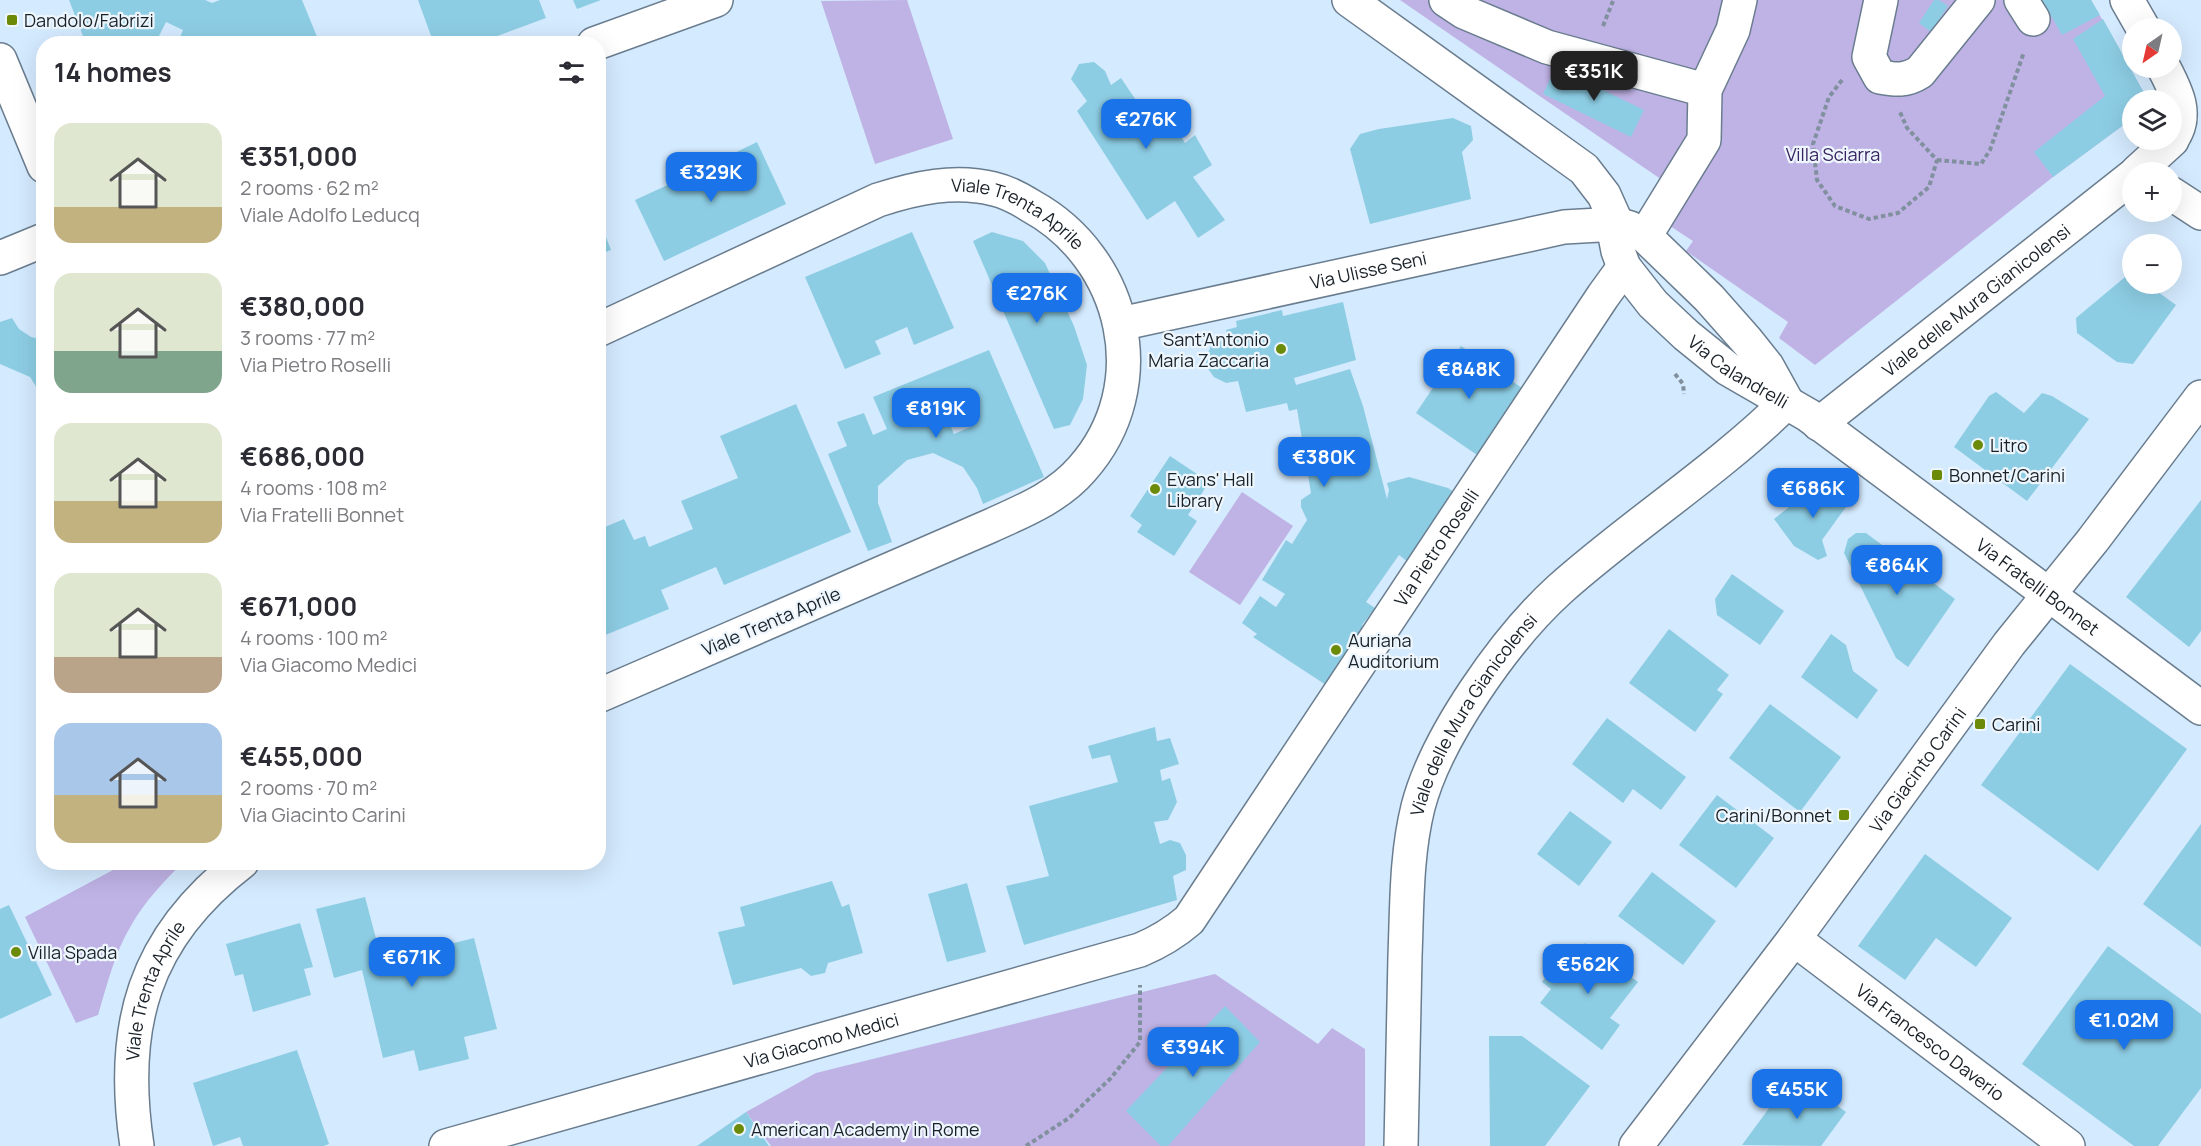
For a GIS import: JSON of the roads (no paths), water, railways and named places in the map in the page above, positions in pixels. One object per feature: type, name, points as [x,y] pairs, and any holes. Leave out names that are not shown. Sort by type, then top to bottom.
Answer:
[{"type":"street","points":[[606,40],[716,0]]},
{"type":"street","name":"Via Calandrelli","points":[[1349,0],[1584,169],[1631,230],[1709,298],[1747,341],[1767,366],[1787,402]]},
{"type":"street","points":[[1446,0],[1464,12],[1547,47],[1705,90]]},
{"type":"street","points":[[1631,230],[1704,140],[1705,90],[1733,30],[1740,0]]},
{"type":"street","points":[[1881,0],[1869,57],[1880,77],[1895,80],[1909,79],[1920,72],[1978,0]]},
{"type":"street","points":[[2127,0],[2137,18]]},
{"type":"street","points":[[0,60],[36,147]]},
{"type":"street","points":[[2148,162],[2161,150]]},
{"type":"street","name":"Viale Trenta Aprile","points":[[606,326],[878,200],[922,187],[963,184],[981,186],[1007,194],[1044,213],[1080,243],[1094,263],[1112,301],[1124,345],[1124,379],[1117,412],[1103,440],[1083,468],[1060,489],[999,522],[606,693]]},
{"type":"street","name":"Viale delle Mura Gianicolensi","points":[[1819,424],[2122,185]]},
{"type":"street","points":[[2182,201],[2201,213]]},
{"type":"street","name":"Via Ulisse Seni","points":[[1120,324],[1564,227],[1631,230]]},
{"type":"street","name":"Via Calandrelli","points":[[1631,230],[1615,237],[1618,251],[1624,267],[1653,304],[1728,369],[1787,402]]},
{"type":"street","points":[[0,258],[36,243]]},
{"type":"street","name":"Via Pietro Roselli","points":[[1189,920],[1596,305],[1624,267]]},
{"type":"street","name":"Via Giacinto Carini","points":[[1636,1146],[1794,939],[2009,644],[2093,540],[2201,397]]},
{"type":"street","name":"Viale delle Mura Gianicolensi","points":[[1401,1146],[1410,853],[1424,787],[1443,744],[1492,666],[1545,603],[1754,434],[1787,402]]},
{"type":"street","name":"Via Fratelli Bonnet","points":[[1787,402],[2049,593],[2201,708]]},
{"type":"street","name":"Viale Trenta Aprile","points":[[137,1146],[132,1089],[135,1024],[141,999],[156,961],[186,917],[210,890],[233,870]]},
{"type":"street","name":"Via Giacomo Medici","points":[[446,1146],[1140,950],[1162,941],[1189,920]]},
{"type":"street","name":"Via Francesco Daverio","points":[[1794,939],[2068,1146]]},
{"type":"place","name":"Dandolo/Fabrizi","points":[[12,20]]},
{"type":"place","name":"Sant’Antonio Maria Zaccaria","points":[[1281,349]]},
{"type":"place","name":"Litro","points":[[1978,445]]},
{"type":"place","name":"Bonnet/Carini","points":[[1937,475]]},
{"type":"place","name":"Evans' Hall Library","points":[[1155,489]]},
{"type":"place","name":"Auriana Auditorium","points":[[1336,650]]},
{"type":"place","name":"Carini","points":[[1980,724]]},
{"type":"place","name":"Carini/Bonnet","points":[[1844,815]]},
{"type":"place","name":"Villa Spada","points":[[16,952]]},
{"type":"place","name":"American Academy in Rome","points":[[739,1129]]},
{"type":"park label","name":"Villa Sciarra","points":[[1833,154]]}]
